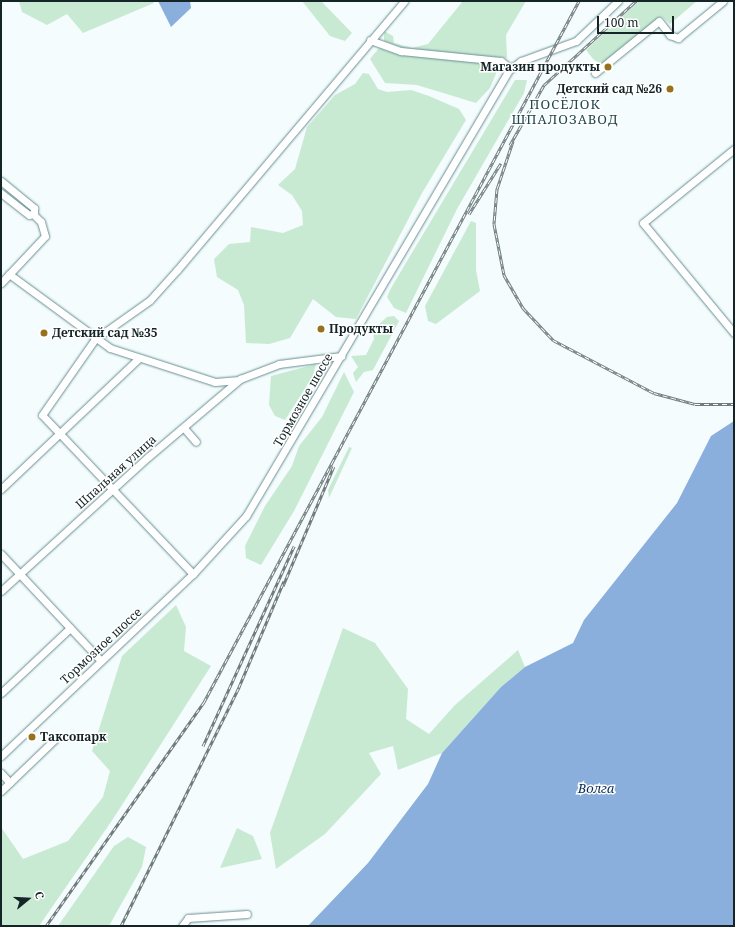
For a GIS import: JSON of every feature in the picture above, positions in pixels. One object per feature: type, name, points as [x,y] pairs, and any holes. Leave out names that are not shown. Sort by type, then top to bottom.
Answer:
[{"type":"street","points":[[193,574],[63,433],[42,415],[95,339],[150,300],[404,1]]},
{"type":"street","points":[[370,40],[401,51],[501,61],[510,68],[576,41],[618,1]]},
{"type":"street","points":[[595,73],[659,21],[670,35],[678,38],[723,1]]},
{"type":"street","name":"Тормозное шоссе","points":[[1,756],[193,574],[258,500],[494,91],[510,68]]},
{"type":"street","points":[[734,149],[643,223],[734,333]]},
{"type":"street","points":[[1,181],[34,208],[33,214]]},
{"type":"street","points":[[1,193],[29,215],[33,214],[42,222],[45,236],[1,283]]},
{"type":"street","points":[[9,274],[95,339],[138,359],[215,382],[240,379]]},
{"type":"street","name":"Шпальная улица","points":[[1,591],[113,489],[240,379],[249,374],[280,364],[341,356]]},
{"type":"street","points":[[1,489],[63,433],[138,359]]},
{"type":"street","points":[[184,428],[196,442]]},
{"type":"street","points":[[1,554],[101,661]]},
{"type":"street","points":[[1,693],[70,628]]},
{"type":"street","points":[[1,791],[54,740]]},
{"type":"street","points":[[1,773],[10,783]]},
{"type":"street","points":[[182,926],[188,918],[247,914]]},
{"type":"green space","points":[[19,1],[153,1],[154,3],[83,33],[67,14],[47,25],[22,12]]},
{"type":"green space","points":[[302,1],[321,1],[352,33],[345,41],[330,36]]},
{"type":"green space","points":[[463,1],[526,1],[506,35],[507,58],[412,51],[384,41],[384,31],[393,36],[394,43],[412,48],[428,44]]},
{"type":"green space","points":[[639,1],[697,1],[670,24],[662,17],[602,64],[594,60],[586,50]]},
{"type":"green space","points":[[379,48],[400,55],[500,64],[490,88],[476,103],[417,85],[385,83],[370,59]]},
{"type":"green space","points":[[363,73],[369,74],[378,89],[387,92],[411,90],[429,96],[459,109],[466,120],[422,193],[356,319],[336,317],[313,299],[290,338],[269,344],[246,343],[244,305],[238,290],[217,277],[214,259],[229,244],[250,242],[251,227],[283,233],[303,225],[302,211],[292,195],[278,185],[295,169],[307,127],[335,95],[355,84]]},
{"type":"green space","points":[[515,80],[527,80],[524,93],[457,209],[406,313],[394,308],[387,297],[391,288]]},
{"type":"green space","points":[[471,221],[476,223],[476,270],[480,291],[436,324],[428,321],[425,306]]},
{"type":"green space","points":[[394,316],[399,321],[373,370],[364,372],[356,382],[353,373],[358,367],[351,356],[366,355],[374,339],[373,330],[387,317]]},
{"type":"green space","points":[[316,364],[313,376],[285,420],[275,416],[269,405],[271,376]]},
{"type":"green space","points":[[344,372],[354,392],[294,511],[261,565],[246,558],[245,546],[265,506],[292,466],[299,446],[322,417]]},
{"type":"green space","points":[[349,447],[352,448],[329,498],[328,490]]},
{"type":"green space","points":[[176,605],[186,627],[184,651],[211,666],[113,819],[39,926],[1,926],[1,827],[23,859],[68,841],[103,797],[110,771],[92,751],[122,656]]},
{"type":"green space","points":[[343,628],[375,643],[408,689],[406,719],[429,734],[455,705],[518,650],[525,667],[501,687],[442,753],[398,770],[393,746],[369,753],[381,774],[325,834],[276,869],[270,833]]},
{"type":"green space","points":[[237,828],[253,836],[262,859],[220,868]]},
{"type":"green space","points":[[128,837],[146,847],[142,867],[109,926],[58,926],[114,846]]},
{"type":"water","points":[[158,1],[190,1],[191,8],[171,27]]},
{"type":"water","name":"Волга","points":[[734,421],[734,926],[308,926],[368,863],[428,784],[442,753],[501,687],[525,667],[573,643],[584,620],[677,503],[711,436]]},
{"type":"railway","points":[[46,926],[204,702],[579,1]]},
{"type":"railway","points":[[510,145],[544,85],[636,1]]},
{"type":"railway","points":[[513,141],[497,189],[494,224],[504,275],[523,308],[553,340],[654,393],[695,404],[734,404]]},
{"type":"railway","points":[[469,214],[501,163]]},
{"type":"railway","points":[[283,586],[334,466]]},
{"type":"railway","points":[[203,746],[294,546]]},
{"type":"railway","points":[[121,926],[239,687],[284,581]]},
{"type":"place","name":"Магазин продукты","points":[[608,67]]},
{"type":"place","name":"Детский сад №26","points":[[670,89]]},
{"type":"place","name":"Продукты","points":[[321,329]]},
{"type":"place","name":"Детский сад №35","points":[[44,333]]},
{"type":"place","name":"Таксопарк","points":[[32,737]]},
{"type":"district","name":"ПОСЁЛОК ШПАЛОЗАВОД","points":[[565,112]]}]
